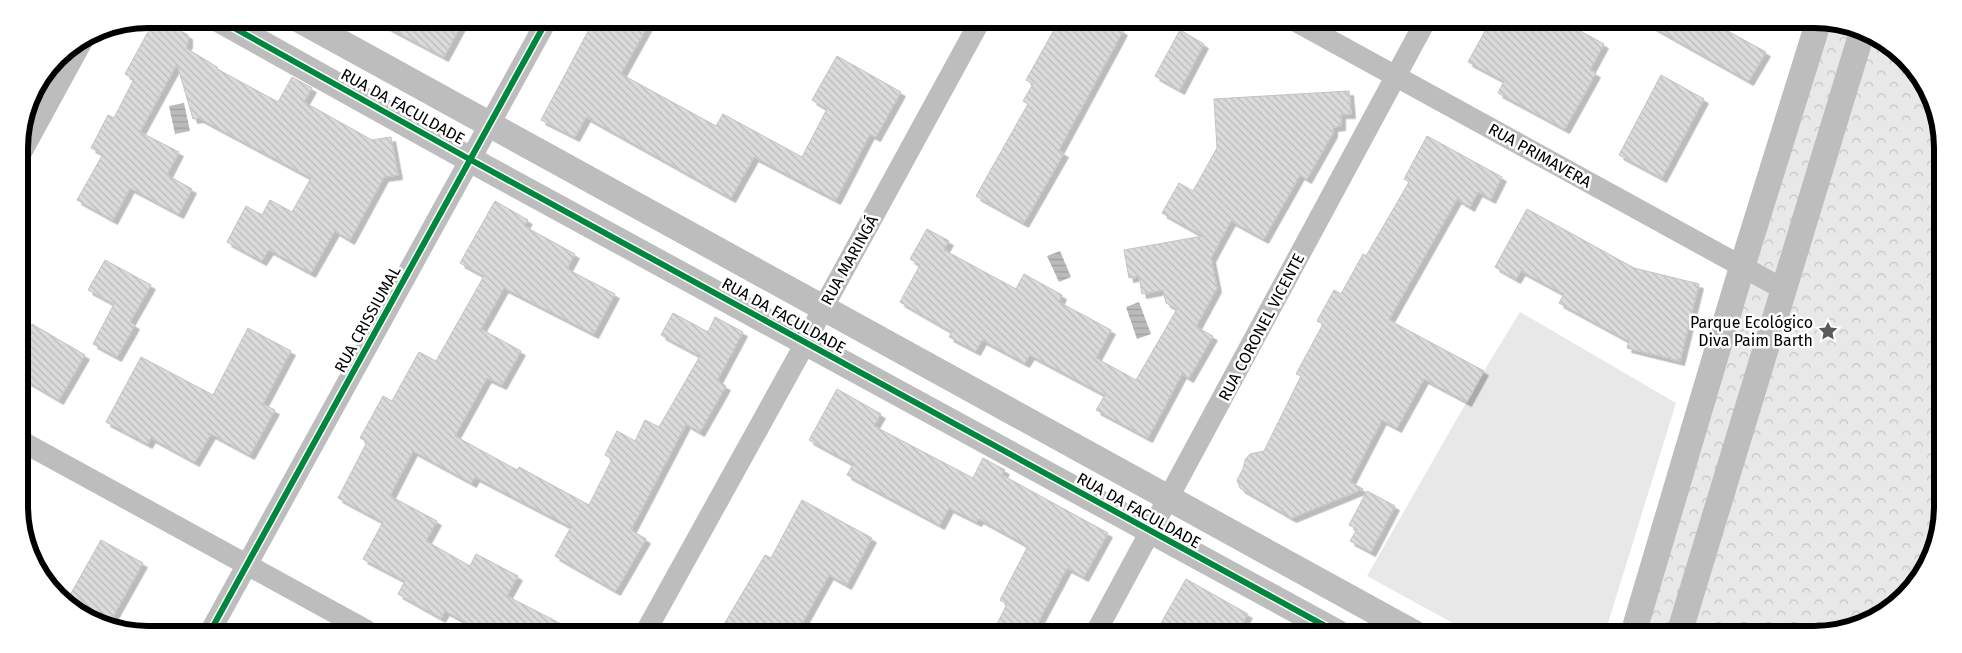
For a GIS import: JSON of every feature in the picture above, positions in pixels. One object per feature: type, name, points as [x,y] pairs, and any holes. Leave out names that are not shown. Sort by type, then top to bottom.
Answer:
[{"type":"street","name":"RUA DA FACULDADE","points":[[234,28],[471,160],[1324,625]]},
{"type":"street","name":"RUA DA FACULDADE","points":[[314,28],[1400,625]]},
{"type":"street","name":"RUA CRISSIUMAL","points":[[213,626],[543,28]]},
{"type":"street","name":"RUA MARINGÁ","points":[[649,626],[806,342],[976,28]]},
{"type":"street","name":"RUA PRIMAVERA","points":[[1309,28],[1782,289]]},
{"type":"street","name":"RUA CORONEL VICENTE","points":[[1100,625],[1422,28]]},
{"type":"street","points":[[1636,625],[1742,267],[1816,28]]},
{"type":"street","points":[[1682,625],[1782,289],[1861,37]]},
{"type":"street","points":[[28,141],[78,50]]},
{"type":"street","points":[[28,445],[358,626]]},
{"type":"green space","name":"Parque Ecológico Diva Paim Barth","points":[[1812,28],[1831,29],[1861,37],[1894,57],[1905,68],[1922,94],[1933,131],[1934,506],[1933,522],[1925,552],[1910,579],[1894,596],[1868,613],[1838,623],[1823,625],[1623,625]]},
{"type":"green space","points":[[1520,312],[1676,403],[1607,625],[1457,625],[1367,576]]},
{"type":"shaded area","points":[[184,103],[190,131],[175,134],[169,106]]},
{"type":"shaded area","points":[[1060,251],[1071,277],[1059,282],[1047,256]]},
{"type":"shaded area","points":[[1139,302],[1151,334],[1137,339],[1126,307]]},
{"type":"building","points":[[150,28],[175,28],[188,35],[186,48],[217,67],[217,69],[278,102],[292,77],[312,88],[304,102],[372,140],[391,137],[398,175],[384,177],[350,240],[335,231],[311,273],[269,250],[262,261],[227,242],[246,206],[262,215],[270,200],[292,212],[311,178],[199,118],[193,119],[177,64],[140,132],[179,152],[167,175],[192,189],[179,214],[130,188],[113,220],[77,200],[103,154],[91,148],[108,115],[114,118],[134,79],[125,74]]},
{"type":"building","points":[[389,28],[460,28],[444,57]]},
{"type":"building","points":[[590,28],[647,28],[621,74],[716,126],[723,114],[802,157],[827,109],[812,100],[837,56],[901,92],[876,137],[870,134],[836,200],[754,157],[731,198],[586,117],[575,137],[541,120]]},
{"type":"building","points":[[1055,28],[1118,28],[1123,31],[1059,150],[1064,153],[1024,223],[976,196],[1028,104],[1023,101],[1033,84],[1026,80]]},
{"type":"building","points":[[1487,28],[1575,28],[1604,44],[1590,70],[1596,73],[1565,129],[1498,93],[1504,81],[1468,62]]},
{"type":"building","points":[[1655,28],[1722,28],[1766,52],[1749,81]]},
{"type":"building","points":[[1180,30],[1204,44],[1180,90],[1155,76]]},
{"type":"building","points":[[1661,75],[1704,99],[1662,178],[1619,155]]},
{"type":"building","points":[[1349,91],[1351,114],[1341,114],[1341,126],[1333,127],[1333,133],[1307,179],[1300,175],[1264,239],[1231,221],[1211,258],[1217,288],[1196,327],[1213,336],[1189,378],[1182,374],[1148,438],[1096,410],[1105,395],[1030,355],[1025,363],[982,340],[976,351],[949,337],[952,332],[900,302],[920,265],[910,259],[927,229],[949,241],[944,250],[1016,289],[1024,274],[1062,295],[1059,302],[1111,330],[1096,358],[1136,380],[1177,309],[1166,303],[1163,290],[1142,294],[1139,276],[1129,278],[1124,250],[1203,236],[1162,213],[1179,183],[1193,191],[1217,148],[1214,99]]},
{"type":"building","points":[[1427,136],[1502,177],[1491,199],[1478,192],[1470,207],[1457,199],[1389,320],[1484,371],[1467,402],[1424,379],[1397,428],[1382,420],[1350,482],[1363,489],[1292,518],[1240,488],[1237,480],[1245,460],[1250,454],[1264,451],[1301,376],[1296,374],[1323,324],[1317,321],[1334,290],[1341,294],[1363,254],[1366,256],[1409,182],[1404,179]]},
{"type":"building","points":[[495,201],[528,220],[524,226],[575,254],[567,269],[615,294],[594,334],[504,288],[481,329],[521,351],[502,385],[487,378],[455,436],[517,470],[519,467],[589,505],[612,459],[605,455],[617,431],[635,441],[645,420],[659,427],[700,356],[661,335],[673,313],[708,332],[715,317],[743,332],[717,381],[726,386],[700,432],[686,424],[631,530],[646,539],[616,591],[555,556],[571,527],[475,477],[472,483],[413,451],[390,496],[437,521],[426,541],[470,566],[476,554],[518,576],[507,596],[565,626],[498,626],[493,623],[492,626],[472,626],[445,611],[441,618],[398,594],[405,581],[363,559],[383,522],[338,498],[367,442],[360,438],[383,396],[392,401],[419,352],[436,361],[484,276],[460,263]]},
{"type":"building","points":[[1527,209],[1634,268],[1699,284],[1680,361],[1627,348],[1629,341],[1559,303],[1564,294],[1521,271],[1516,279],[1495,267]]},
{"type":"building","points":[[105,260],[151,285],[130,322],[135,325],[117,357],[93,344],[114,304],[88,290]]},
{"type":"building","points":[[32,324],[85,355],[59,400],[28,382],[28,331]]},
{"type":"building","points":[[248,328],[291,351],[263,404],[275,410],[250,455],[211,434],[195,462],[151,438],[148,444],[106,422],[141,357],[213,395]]},
{"type":"building","points":[[837,389],[881,414],[874,426],[973,478],[983,458],[1005,470],[1002,475],[1108,533],[1084,577],[1067,568],[1036,625],[996,625],[1007,604],[1000,600],[1028,546],[979,519],[977,522],[949,508],[940,525],[847,475],[853,464],[809,440]]},
{"type":"building","points":[[1367,491],[1395,506],[1371,552],[1350,541],[1357,529],[1349,525]]},
{"type":"building","points":[[802,500],[872,538],[847,585],[829,575],[801,626],[723,626],[765,555],[771,558]]},
{"type":"building","points":[[101,540],[143,563],[111,619],[69,596]]},
{"type":"building","points":[[1186,579],[1248,614],[1241,625],[1160,625]]},
{"type":"cycle path","points":[[234,28],[471,160],[1324,625]]},
{"type":"cycle path","points":[[213,626],[543,28]]},
{"type":"place","name":"Parque Ecológico Diva Paim Barth","points":[[1828,331]]}]
